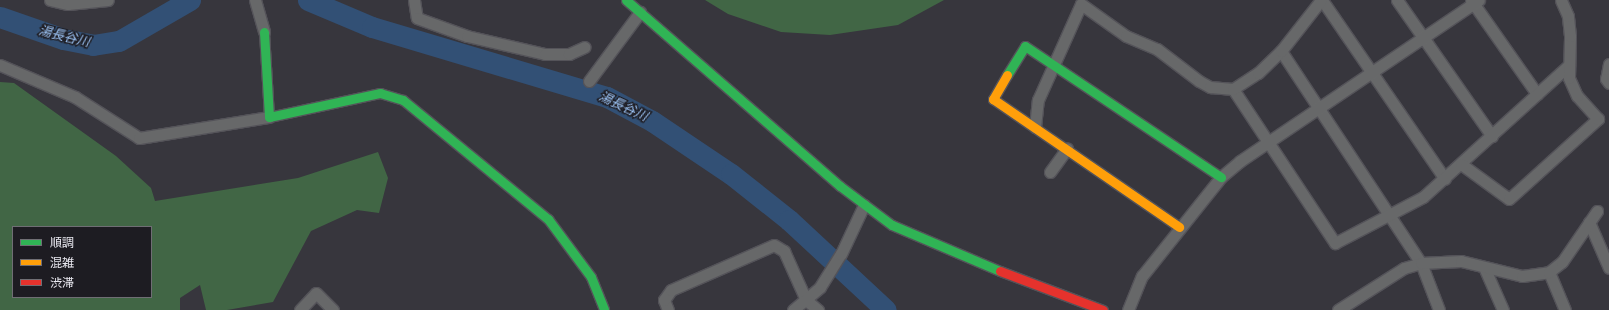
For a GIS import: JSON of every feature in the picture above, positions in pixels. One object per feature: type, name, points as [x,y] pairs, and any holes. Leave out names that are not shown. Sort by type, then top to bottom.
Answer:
[{"type":"street","points":[[50,0],[68,4],[108,0]]},
{"type":"street","points":[[255,0],[264,32],[269,117]]},
{"type":"street","points":[[414,0],[417,18],[467,36],[546,54],[569,54],[585,48]]},
{"type":"street","points":[[626,0],[864,205],[909,234],[1103,310]]},
{"type":"street","points":[[1035,127],[1038,100],[1081,4],[1126,36],[1157,49],[1204,84],[1233,89],[1258,73],[1281,51],[1321,0],[1445,179]]},
{"type":"street","points":[[1397,0],[1492,136]]},
{"type":"street","points":[[1461,164],[1509,199],[1598,119],[1578,96],[1569,78],[1568,16],[1561,0]]},
{"type":"street","points":[[1128,310],[1142,276],[1179,227],[1221,177],[1268,142],[1423,38],[1475,1],[1537,94]]},
{"type":"street","points":[[589,81],[640,12]]},
{"type":"street","points":[[1179,227],[1067,148],[993,99],[1026,46],[1054,63],[1221,177]]},
{"type":"street","points":[[1281,51],[1421,263],[1439,310]]},
{"type":"street","points":[[1609,64],[1606,79],[1609,84]]},
{"type":"street","points":[[0,65],[76,97],[139,138],[269,117],[380,93],[403,100],[548,219],[591,277],[604,310]]},
{"type":"street","points":[[1233,89],[1335,243],[1423,197],[1445,179],[1569,65]]},
{"type":"street","points":[[1050,172],[1067,148]]},
{"type":"street","points":[[793,310],[806,300],[830,272],[841,254],[864,205]]},
{"type":"street","points":[[1338,310],[1404,268],[1421,263],[1461,261],[1522,276],[1549,272],[1562,262],[1597,211]]},
{"type":"street","points":[[1590,222],[1609,268]]},
{"type":"street","points":[[668,310],[664,300],[671,290],[774,245],[784,251],[806,300],[818,310]]},
{"type":"street","points":[[1484,267],[1502,310]]},
{"type":"street","points":[[1549,272],[1565,310]]},
{"type":"street","points":[[300,310],[316,293],[333,310]]},
{"type":"green space","points":[[705,0],[944,0],[898,25],[830,35],[781,32],[728,14]]},
{"type":"green space","points":[[0,82],[14,83],[116,156],[151,188],[155,201],[298,178],[378,152],[388,178],[379,213],[357,210],[311,231],[273,302],[227,310],[206,310],[200,285],[180,298],[180,310],[0,310]]},
{"type":"waterway","name":"湯長谷川","points":[[0,17],[63,39],[93,45],[119,41],[190,0]]},
{"type":"waterway","name":"湯長谷川","points":[[308,0],[372,27],[607,97],[652,121],[731,174],[789,220],[886,310]]},
{"type":"traffic: fast","points":[[626,0],[840,186],[892,225],[1000,271]]},
{"type":"traffic: fast","points":[[264,32],[269,117],[380,93],[403,100],[548,219],[591,277],[604,310]]},
{"type":"traffic: fast","points":[[1007,75],[1025,46],[1221,177]]},
{"type":"traffic: slow","points":[[1007,75],[993,99],[1179,227]]},
{"type":"traffic: jam","points":[[1000,271],[1103,310]]}]
